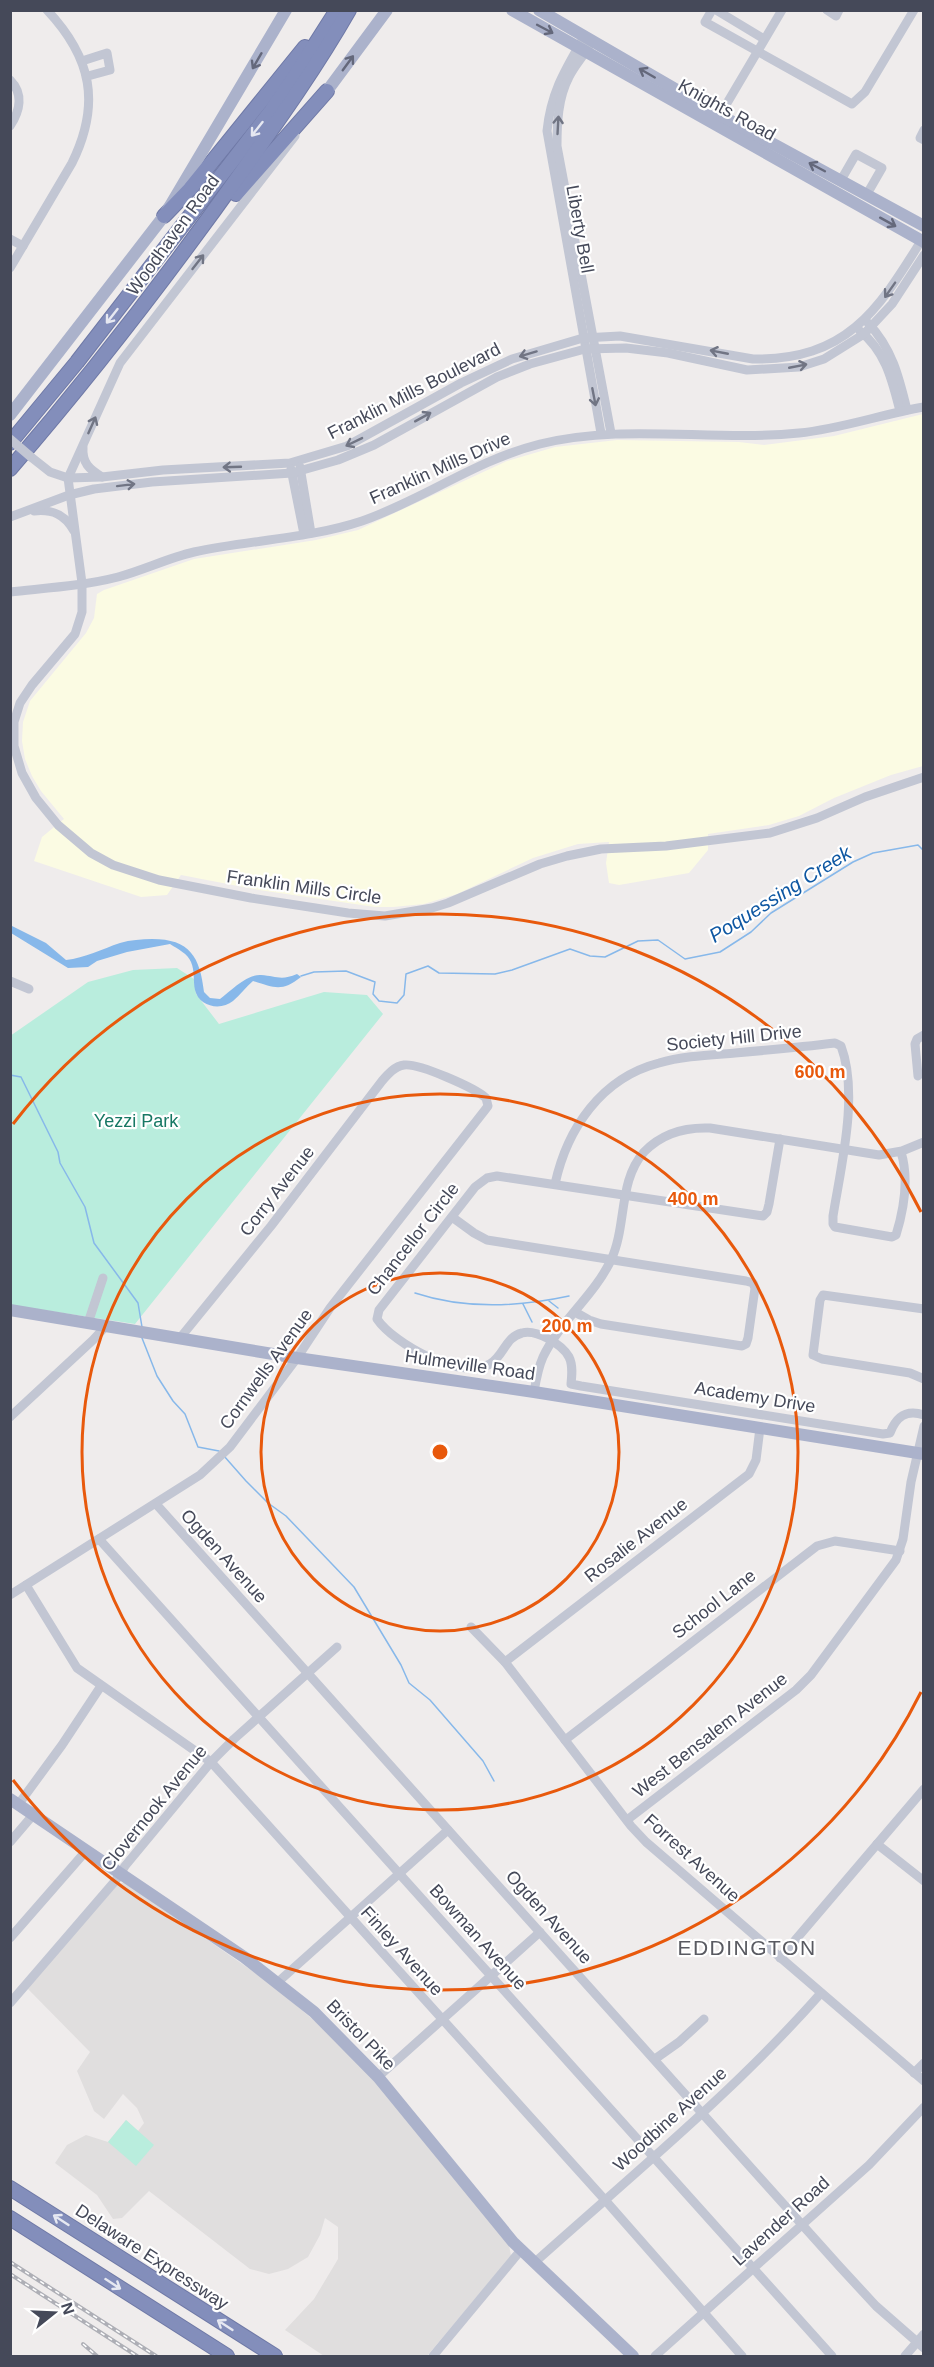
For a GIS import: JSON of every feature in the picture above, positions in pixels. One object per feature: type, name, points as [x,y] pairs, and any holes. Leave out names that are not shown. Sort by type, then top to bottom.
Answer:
[{"type":"highway","points":[[165,216],[267,96],[330,10]]},
{"type":"highway","name":"Woodhaven Road","points":[[10,441],[84,352],[271,111],[300,70],[337,10]]},
{"type":"highway","name":"Woodhaven Road","points":[[10,469],[73,396],[183,255],[324,54],[349,10]]},
{"type":"highway","points":[[183,255],[327,90]]},
{"type":"highway","name":"Delaware Expressway","points":[[10,2187],[275,2356]]},
{"type":"highway","points":[[10,2218],[226,2356]]},
{"type":"main road","name":"Woodhaven Road","points":[[10,415],[165,216],[286,10]]},
{"type":"main road","name":"Woodhaven Road","points":[[327,90],[387,10]]},
{"type":"main road","name":"Knights Road","points":[[512,10],[585,44],[924,226]]},
{"type":"main road","name":"Knights Road","points":[[539,10],[585,44],[923,240]]},
{"type":"main road","name":"Hulmeville Road","points":[[10,1310],[297,1358],[534,1392],[920,1453]]},
{"type":"main road","name":"Bristol Pike","points":[[14,1802],[278,1982],[332,2029],[378,2077],[521,2250],[633,2356]]},
{"type":"street","points":[[10,267],[81,145],[89,106],[88,76],[82,61],[66,30],[47,10]]},
{"type":"street","points":[[764,39],[714,10],[705,22],[852,104],[866,92],[914,10]]},
{"type":"street","points":[[720,115],[782,10]]},
{"type":"street","points":[[827,10],[836,16],[839,10]]},
{"type":"street","name":"Liberty Bell","points":[[585,44],[559,80],[549,108],[547,131],[606,433]]},
{"type":"street","points":[[82,61],[107,53],[110,69],[88,76]]},
{"type":"street","points":[[10,80],[15,84],[20,102],[18,114],[10,126]]},
{"type":"street","name":"Woodhaven Road","points":[[68,478],[120,363],[271,169],[327,90]]},
{"type":"street","points":[[841,180],[856,154],[882,168],[867,194]]},
{"type":"street","points":[[10,239],[23,246]]},
{"type":"street","name":"Franklin Mills Boulevard","points":[[68,478],[102,477],[163,470],[296,467],[346,446],[461,383],[512,359],[588,337],[620,336],[753,359],[774,359],[812,351],[864,327],[923,240]]},
{"type":"street","name":"Franklin Mills Boulevard","points":[[69,495],[94,489],[296,467],[338,460],[374,445],[497,377],[530,364],[590,349],[626,348],[671,354],[747,370],[799,366],[824,359],[892,304],[924,255]]},
{"type":"street","points":[[864,327],[889,368],[903,410]]},
{"type":"street","name":"Franklin Mills Drive","points":[[10,592],[126,575],[170,558],[197,551],[360,522],[505,455],[538,444],[606,433],[799,433],[924,407]]},
{"type":"street","points":[[10,441],[50,472],[68,478]]},
{"type":"street","points":[[83,445],[85,464],[91,471],[102,477]]},
{"type":"street","points":[[296,467],[308,533]]},
{"type":"street","name":"Franklin Mills Circle","points":[[68,478],[82,583],[83,597],[79,624],[75,634],[32,685],[20,703],[14,722],[14,746],[21,773],[36,798],[75,840],[91,853],[113,865],[159,880],[251,898],[348,913],[385,916],[440,906],[540,864],[567,856],[601,849],[666,846],[770,833],[817,818],[866,796],[924,777]]},
{"type":"street","points":[[15,515],[69,495]]},
{"type":"street","points":[[15,515],[34,510],[52,511],[66,520],[75,535]]},
{"type":"street","points":[[10,981],[29,989]]},
{"type":"street","points":[[918,1076],[915,1044],[917,1039],[924,1035]]},
{"type":"street","name":"Society Hill Drive","points":[[555,1184],[562,1155],[569,1140],[582,1118],[603,1094],[627,1076],[651,1065],[698,1056],[839,1044],[843,1052],[849,1104],[844,1150]]},
{"type":"street","name":"Corry Avenue","points":[[180,1338],[390,1072],[402,1065],[411,1065],[473,1089],[488,1100]]},
{"type":"street","name":"Cornwells Avenue","points":[[10,1595],[156,1504],[200,1475],[223,1455],[297,1358],[330,1308],[485,1110],[488,1100]]},
{"type":"street","points":[[534,1392],[541,1362],[551,1342],[600,1280],[612,1260],[619,1239],[630,1176],[639,1159],[655,1143],[670,1134],[690,1128],[710,1128],[886,1155],[901,1152],[924,1142]]},
{"type":"street","name":"Chancellor Circle","points":[[571,1384],[572,1369],[569,1358],[563,1350],[536,1334],[522,1333],[509,1341],[490,1364],[471,1368],[425,1357],[380,1324],[376,1317],[379,1310],[475,1187],[487,1178],[497,1176],[763,1216],[769,1204],[780,1139]]},
{"type":"street","points":[[844,1150],[833,1216],[834,1226],[840,1229],[892,1237],[896,1235],[905,1187],[901,1152]]},
{"type":"street","points":[[452,1217],[487,1240],[753,1283],[754,1295],[746,1344],[732,1345],[601,1324],[575,1312]]},
{"type":"street","points":[[88,1323],[103,1278]]},
{"type":"street","points":[[924,1309],[824,1294],[820,1300],[813,1355],[822,1359],[910,1373],[924,1379]]},
{"type":"street","points":[[10,1417],[106,1326]]},
{"type":"street","name":"Academy Drive","points":[[571,1384],[883,1434],[890,1433],[895,1421],[903,1415],[915,1412],[924,1415]]},
{"type":"street","name":"West Bensalem Avenue","points":[[627,1820],[804,1682],[891,1568],[900,1551],[924,1426]]},
{"type":"street","name":"Rosalie Avenue","points":[[505,1662],[749,1474],[756,1460],[760,1428]]},
{"type":"street","name":"Ogden Avenue","points":[[156,1504],[876,2306],[920,2345]]},
{"type":"street","name":"Bowman Avenue","points":[[99,1539],[832,2356]]},
{"type":"street","name":"School Lane","points":[[565,1740],[817,1546],[835,1541],[900,1551]]},
{"type":"street","name":"Finley Avenue","points":[[26,1585],[77,1668],[211,1762],[742,2356]]},
{"type":"street","name":"Forrest Avenue","points":[[471,1627],[505,1662],[646,1842],[924,2081]]},
{"type":"street","name":"Clovernook Avenue","points":[[10,2003],[211,1762],[337,1647]]},
{"type":"street","points":[[14,1802],[62,1746],[101,1686]]},
{"type":"street","points":[[780,1958],[924,1789]]},
{"type":"street","points":[[10,1842],[33,1815]]},
{"type":"street","points":[[278,1982],[448,1830]]},
{"type":"street","points":[[877,1844],[924,1881]]},
{"type":"street","points":[[10,1938],[86,1851]]},
{"type":"street","points":[[378,2077],[540,1932]]},
{"type":"street","name":"Woodbine Avenue","points":[[534,2263],[702,2113],[777,2042],[821,1993]]},
{"type":"street","points":[[655,2059],[679,2042],[704,2019]]},
{"type":"street","points":[[914,2073],[924,2062]]},
{"type":"street","name":"Lavender Road","points":[[655,2356],[887,2148],[924,2107]]},
{"type":"street","points":[[433,2356],[521,2250]]},
{"type":"street","points":[[905,2356],[920,2345],[924,2334]]},
{"type":"shaded area","points":[[923,414],[923,766],[891,775],[834,798],[799,816],[769,825],[708,834],[708,850],[689,873],[619,885],[609,883],[606,863],[609,842],[578,844],[533,858],[457,894],[424,904],[393,907],[375,907],[259,890],[181,875],[167,895],[141,897],[34,861],[42,837],[64,819],[32,776],[25,759],[22,741],[23,722],[30,701],[86,633],[94,618],[97,594],[104,590],[194,559],[316,540],[358,530],[507,461],[555,447],[617,440],[739,442],[764,445],[834,436]]},
{"type":"shaded area","points":[[119,1883],[125,1883],[271,1984],[324,2029],[392,2101],[509,2245],[511,2256],[427,2356],[324,2356],[285,2330],[314,2299],[338,2259],[338,2227],[325,2218],[320,2235],[308,2257],[288,2269],[269,2274],[250,2269],[149,2191],[122,2218],[113,2219],[97,2195],[55,2163],[67,2145],[86,2135],[108,2142],[126,2120],[138,2131],[144,2123],[137,2108],[123,2094],[104,2119],[94,2111],[77,2071],[90,2052],[27,1988]]},
{"type":"green space","name":"Yezzi Park","points":[[177,968],[194,979],[196,994],[219,1024],[324,992],[367,995],[383,1014],[135,1324],[11,1305],[10,1036],[88,982],[133,970]]},
{"type":"green space","points":[[126,2120],[154,2145],[136,2166],[108,2142]]},
{"type":"water","points":[[10,925],[46,943],[66,960],[132,940],[152,939],[176,942],[191,952],[196,960],[204,992],[210,998],[220,999],[245,980],[256,975],[283,978],[297,974],[301,977],[283,987],[253,981],[228,1004],[211,1006],[197,996],[190,959],[170,944],[127,952],[97,961],[88,967],[68,968],[11,933]]},
{"type":"waterway","name":"Poquessing Creek","points":[[301,976],[314,972],[346,971],[375,982],[373,994],[379,1001],[397,1003],[404,995],[406,974],[428,966],[439,973],[495,974],[570,949],[590,956],[605,957],[638,941],[658,940],[685,959],[720,952],[751,932],[771,913],[853,862],[873,853],[918,845],[924,851]]},
{"type":"waterway","points":[[10,1075],[21,1077],[58,1152],[60,1163],[85,1207],[94,1243],[138,1303],[142,1327]]},
{"type":"waterway","points":[[415,1293],[453,1302],[492,1305],[531,1303],[569,1296]]},
{"type":"waterway","points":[[549,1301],[558,1308]]},
{"type":"waterway","points":[[523,1304],[532,1322]]},
{"type":"waterway","points":[[142,1338],[157,1376],[173,1401],[185,1414],[198,1447],[219,1451]]},
{"type":"waterway","points":[[224,1456],[246,1481],[268,1503],[286,1516],[354,1587],[401,1665],[409,1683],[430,1700],[483,1761],[494,1781]]},
{"type":"railway","points":[[10,2262],[156,2356]]},
{"type":"railway","points":[[10,2274],[137,2356]]},
{"type":"railway","points":[[83,2344],[97,2356]]},
{"type":"district","name":"EDDINGTON","points":[[747,1948]]}]
